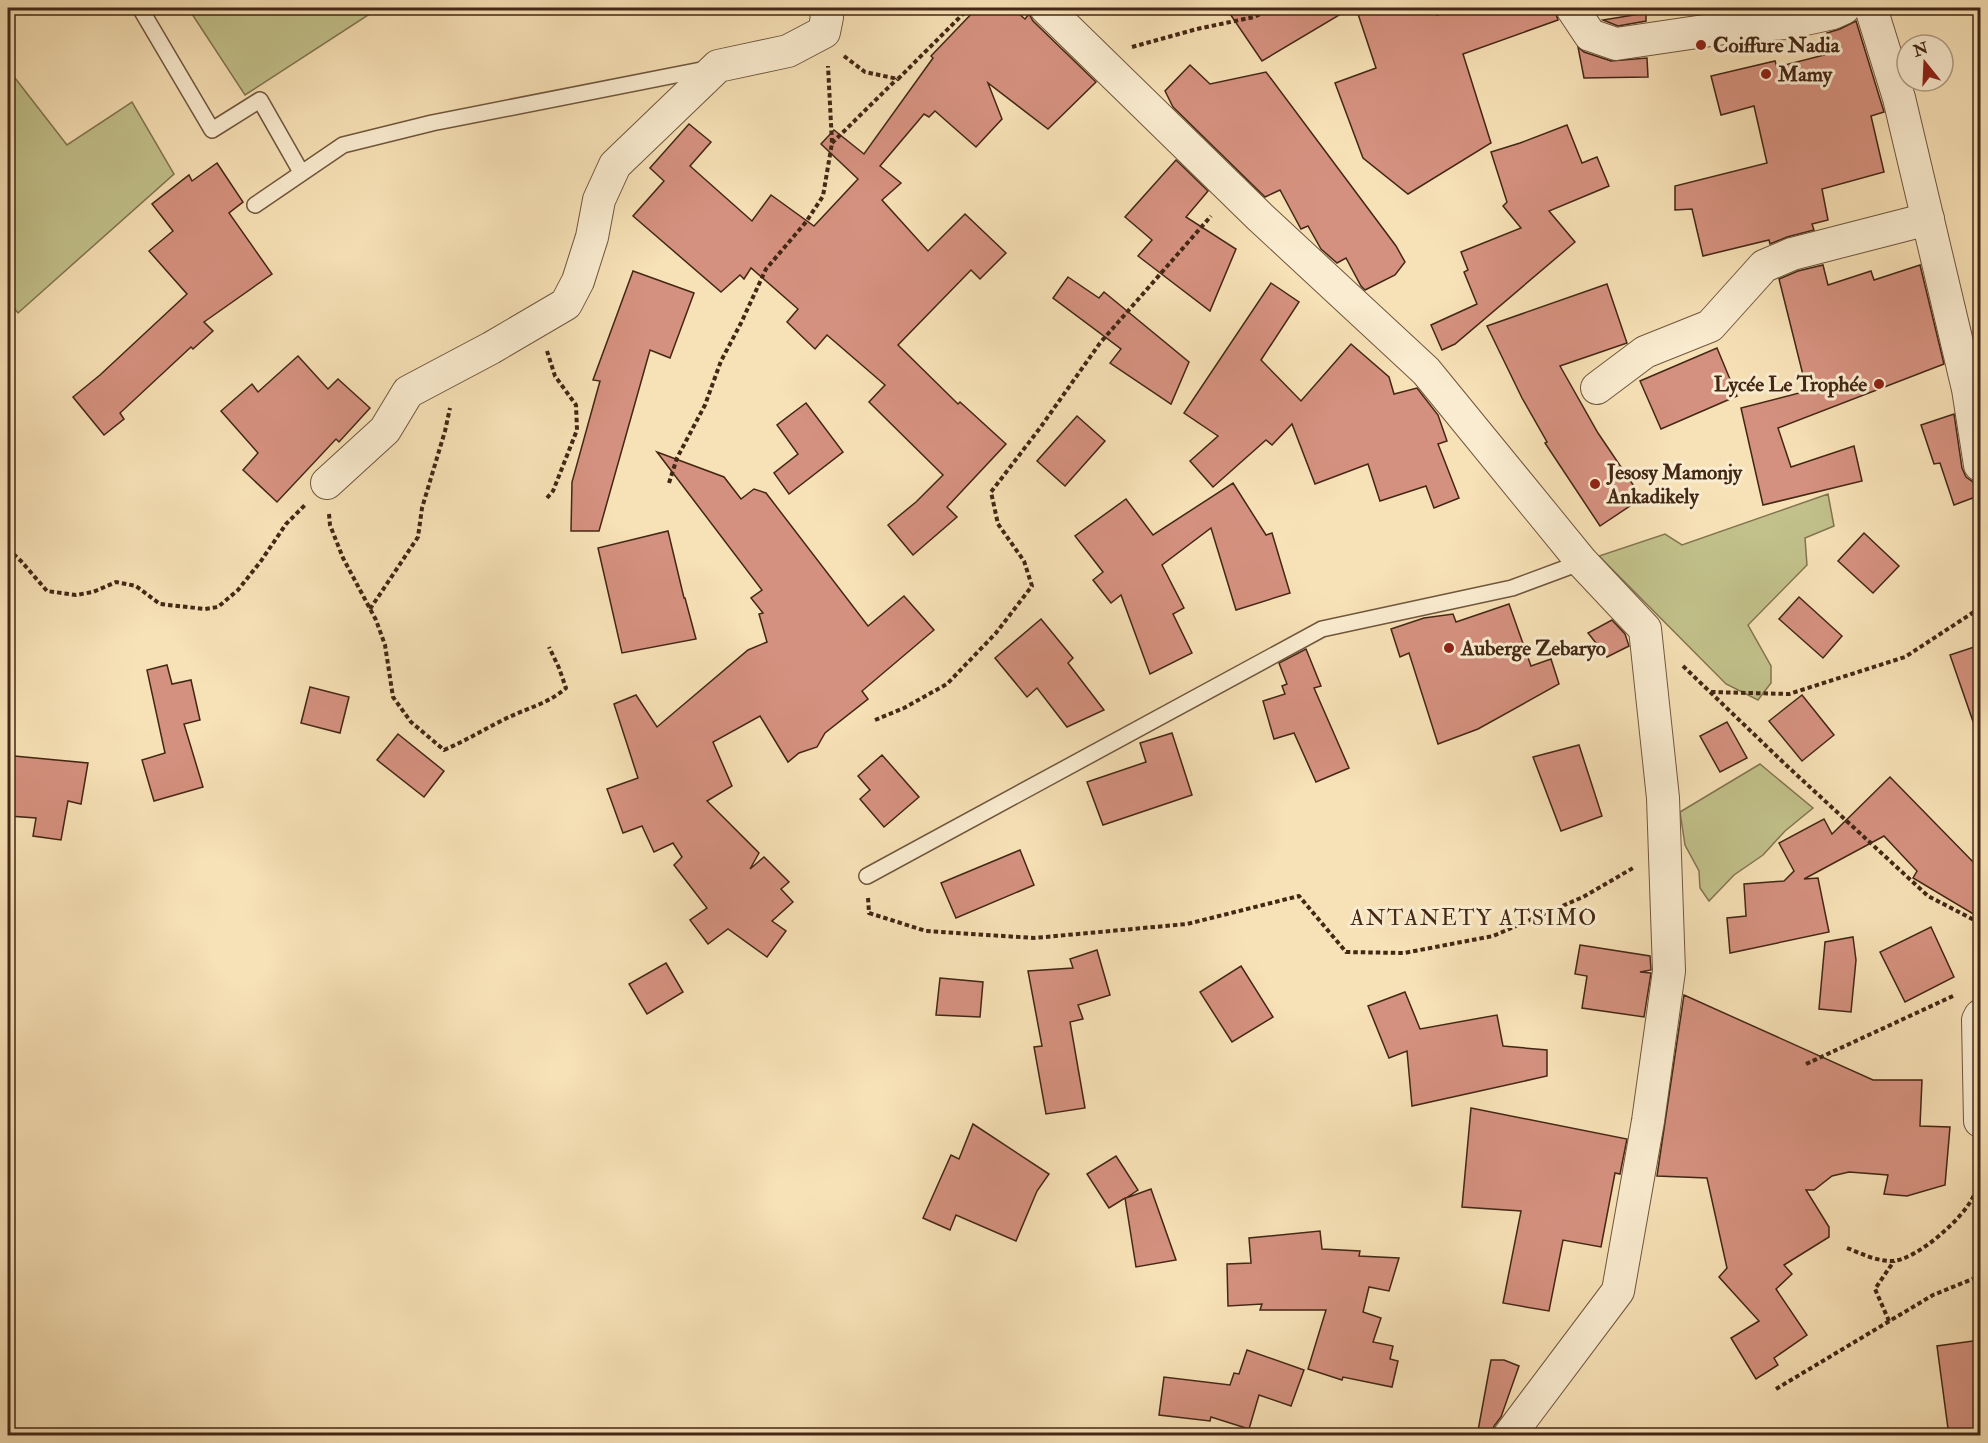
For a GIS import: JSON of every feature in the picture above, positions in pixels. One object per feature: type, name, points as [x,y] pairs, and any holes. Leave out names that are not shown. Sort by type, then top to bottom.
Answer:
[{"type":"street","points":[[1046,8],[1233,190],[1426,371],[1582,562],[1645,629],[1663,798],[1669,971],[1648,1121],[1618,1291],[1509,1436]]},
{"type":"street","points":[[1572,8],[1590,35],[1616,44],[1738,26],[1787,23],[1833,13],[1844,8]]},
{"type":"street","points":[[1871,8],[1899,98],[1928,219],[1968,389],[1980,465]]},
{"type":"street","points":[[327,483],[385,430],[408,392],[566,304],[579,281],[598,200],[615,165],[718,66],[788,51],[825,20]]},
{"type":"street","points":[[1597,388],[1645,352],[1710,326],[1764,266],[1792,254],[1928,219]]},
{"type":"street","points":[[1980,1016],[1978,1020],[1980,1121]]},
{"type":"lane","points":[[140,8],[212,130],[260,100],[301,172]]},
{"type":"lane","points":[[255,205],[343,144],[432,123],[718,66]]},
{"type":"lane","points":[[867,876],[1322,629],[1512,588],[1582,562]]},
{"type":"path","points":[[832,143],[969,8]]},
{"type":"path","points":[[1095,56],[1197,28],[1254,17],[1272,8]]},
{"type":"path","points":[[825,20],[845,57],[865,72],[898,79]]},
{"type":"path","points":[[669,483],[677,458],[705,405],[721,361],[766,269],[806,222],[823,196],[832,143],[825,20]]},
{"type":"path","points":[[875,720],[904,708],[947,684],[996,633],[1032,586],[1024,561],[998,524],[991,492],[1100,343],[1233,190]]},
{"type":"path","points":[[543,318],[544,338],[555,375],[576,405],[577,430],[553,491],[547,498]]},
{"type":"path","points":[[370,609],[418,537],[422,508],[445,431],[458,366]]},
{"type":"path","points":[[8,549],[47,591],[76,595],[93,592],[116,582],[136,586],[160,604],[205,609],[218,607],[238,590],[286,524],[327,483]]},
{"type":"path","points":[[327,483],[330,525],[343,558],[370,609],[385,645],[393,698],[411,722],[444,750],[470,739],[501,720],[555,698],[566,688],[549,647]]},
{"type":"path","points":[[1709,692],[1790,694],[1905,657],[1980,608]]},
{"type":"path","points":[[1645,629],[1709,692],[1928,896],[1980,923]]},
{"type":"path","points":[[867,876],[869,913],[926,931],[1034,938],[1187,924],[1299,896],[1346,952],[1404,953],[1493,936],[1583,897],[1665,850]]},
{"type":"path","points":[[1806,1064],[1960,993]]},
{"type":"path","points":[[1847,1248],[1868,1257],[1894,1261],[1921,1250],[1946,1231],[1974,1197],[1980,1172]]},
{"type":"path","points":[[1889,1321],[1875,1289],[1894,1261]]},
{"type":"path","points":[[1776,1389],[1933,1295],[1980,1276]]},
{"type":"shaded area","points":[[188,8],[379,8],[245,95]]},
{"type":"shaded area","points":[[8,69],[67,145],[132,102],[174,174],[18,313],[8,300]]},
{"type":"shaded area","points":[[1828,494],[1834,526],[1805,538],[1807,565],[1748,625],[1771,666],[1771,683],[1758,700],[1726,684],[1599,556],[1665,534],[1682,545]]},
{"type":"shaded area","points":[[1760,764],[1813,808],[1785,831],[1763,855],[1734,875],[1709,901],[1700,888],[1699,871],[1685,845],[1680,812]]},
{"type":"building","points":[[977,8],[1012,8],[1025,19],[1029,14],[1033,21],[1096,82],[1048,129],[988,83],[1002,119],[976,147],[935,111],[929,117],[924,114],[880,166],[901,183],[882,200],[928,251],[965,214],[1006,253],[980,279],[971,270],[898,345],[958,404],[960,402],[1006,444],[947,507],[957,517],[913,555],[888,525],[916,502],[943,475],[869,402],[885,385],[827,335],[815,349],[787,322],[798,309],[751,268],[744,279],[740,275],[721,292],[633,216],[664,181],[650,168],[689,124],[711,142],[690,166],[752,221],[771,195],[814,226],[858,179],[821,144],[834,130],[864,154],[933,58],[931,56]]},
{"type":"building","points":[[1226,8],[1351,8],[1262,61]]},
{"type":"building","points":[[1356,8],[1434,8],[1437,15],[1459,8],[1554,8],[1558,20],[1463,54],[1491,143],[1408,194],[1363,158],[1335,83],[1376,68]]},
{"type":"building","points":[[1646,13],[1646,21],[1618,26],[1603,20]]},
{"type":"building","points":[[1856,21],[1884,112],[1871,116],[1884,172],[1822,189],[1828,220],[1812,224],[1814,230],[1770,244],[1769,240],[1703,256],[1692,209],[1675,210],[1675,186],[1767,163],[1754,106],[1721,115],[1711,76],[1775,61],[1777,67],[1832,53],[1827,33]]},
{"type":"building","points":[[1578,47],[1584,52],[1611,61],[1647,58],[1648,77],[1584,78]]},
{"type":"building","points":[[1190,65],[1210,84],[1266,72],[1396,246],[1405,262],[1395,275],[1365,290],[1346,258],[1337,263],[1321,249],[1308,226],[1301,229],[1280,190],[1265,197],[1173,107],[1165,91]]},
{"type":"building","points":[[1567,125],[1582,163],[1597,157],[1609,186],[1549,211],[1575,242],[1455,344],[1442,350],[1431,325],[1477,304],[1464,272],[1468,270],[1461,252],[1521,228],[1503,206],[1507,202],[1491,152]]},
{"type":"building","points":[[1176,160],[1208,191],[1186,217],[1236,249],[1210,311],[1138,256],[1152,240],[1125,217]]},
{"type":"building","points":[[217,163],[243,202],[229,213],[272,274],[204,322],[213,331],[193,349],[191,347],[120,413],[124,419],[104,435],[73,397],[187,294],[149,251],[173,231],[152,204],[189,175],[192,181]]},
{"type":"building","points":[[1823,265],[1828,285],[1871,271],[1874,280],[1920,265],[1944,364],[1778,428],[1791,467],[1854,446],[1862,481],[1763,505],[1741,408],[1807,391],[1779,279],[1798,271]]},
{"type":"building","points":[[633,271],[694,293],[670,358],[650,350],[599,531],[571,531],[572,482],[600,381],[593,380]]},
{"type":"building","points":[[1068,277],[1099,298],[1104,292],[1189,362],[1171,404],[1110,363],[1121,349],[1053,298]]},
{"type":"building","points":[[1271,283],[1299,302],[1261,360],[1301,401],[1351,344],[1389,377],[1394,394],[1417,388],[1438,415],[1447,441],[1438,444],[1459,498],[1434,508],[1426,486],[1380,501],[1368,464],[1315,484],[1292,424],[1272,445],[1266,440],[1213,487],[1190,461],[1218,436],[1184,413]]},
{"type":"building","points":[[1607,284],[1627,343],[1560,366],[1598,433],[1642,498],[1600,526],[1545,443],[1547,442],[1522,398],[1487,326]]},
{"type":"building","points":[[1717,348],[1737,396],[1661,429],[1640,381]]},
{"type":"building","points":[[298,356],[328,389],[338,379],[370,408],[339,442],[336,439],[277,502],[243,470],[258,453],[221,411],[252,384],[258,392]]},
{"type":"building","points":[[806,403],[843,452],[789,494],[774,473],[798,454],[777,425]]},
{"type":"building","points":[[1954,414],[1962,468],[1966,477],[1973,482],[1978,496],[1954,505],[1940,463],[1934,464],[1921,425]]},
{"type":"building","points":[[1077,416],[1105,441],[1065,486],[1037,461]]},
{"type":"building","points":[[657,452],[724,477],[741,499],[754,489],[766,493],[868,626],[904,596],[934,630],[862,691],[868,699],[825,733],[817,747],[799,753],[788,762],[760,716],[713,742],[732,786],[707,801],[759,853],[750,869],[764,857],[789,882],[781,889],[793,902],[772,921],[786,931],[767,957],[728,929],[708,944],[690,920],[707,908],[674,865],[682,857],[673,843],[654,852],[642,826],[623,833],[607,789],[638,778],[614,704],[636,695],[657,727],[748,650],[767,642],[759,614],[763,613],[751,598],[762,590]]},
{"type":"building","points":[[1233,483],[1266,535],[1272,533],[1290,593],[1236,610],[1211,528],[1162,565],[1184,608],[1173,614],[1192,653],[1150,674],[1121,595],[1111,603],[1093,580],[1103,572],[1075,536],[1126,499],[1153,535]]},
{"type":"building","points":[[668,531],[696,639],[622,653],[598,548]]},
{"type":"building","points":[[1864,533],[1899,566],[1873,593],[1838,561]]},
{"type":"building","points":[[1799,597],[1842,636],[1823,658],[1779,619]]},
{"type":"building","points":[[1509,604],[1531,666],[1551,659],[1559,684],[1478,729],[1438,744],[1409,653],[1400,657],[1391,629],[1424,618],[1453,614],[1456,622]]},
{"type":"building","points":[[1041,619],[1073,658],[1068,663],[1104,710],[1067,727],[1037,688],[1027,697],[995,658]]},
{"type":"building","points":[[1612,620],[1625,634],[1629,646],[1607,657],[1588,633]]},
{"type":"building","points":[[1980,645],[1980,729],[1976,730],[1950,655]]},
{"type":"building","points":[[1306,649],[1321,686],[1314,688],[1349,768],[1316,782],[1294,733],[1274,739],[1263,701],[1285,694],[1282,686],[1287,684],[1279,663]]},
{"type":"building","points":[[167,665],[172,684],[191,680],[200,720],[184,724],[203,787],[154,801],[142,760],[165,753],[147,670]]},
{"type":"building","points":[[310,687],[349,697],[340,733],[301,723]]},
{"type":"building","points":[[1802,695],[1834,735],[1802,761],[1769,721]]},
{"type":"building","points":[[1727,722],[1747,758],[1720,772],[1700,736]]},
{"type":"building","points":[[1172,733],[1192,795],[1103,825],[1087,782],[1146,762],[1140,743]]},
{"type":"building","points":[[398,734],[444,771],[424,797],[377,760]]},
{"type":"building","points":[[1579,745],[1602,816],[1561,831],[1533,757]]},
{"type":"building","points":[[882,755],[919,797],[884,827],[860,799],[870,790],[858,776]]},
{"type":"building","points":[[14,756],[88,763],[81,804],[68,801],[61,840],[33,836],[36,818],[9,816]]},
{"type":"building","points":[[1890,777],[1980,869],[1980,918],[1913,878],[1917,871],[1884,836],[1804,879],[1818,878],[1829,932],[1730,953],[1727,918],[1746,916],[1744,884],[1784,881],[1794,871],[1779,843],[1824,819],[1832,834]]},
{"type":"building","points":[[1020,850],[1034,885],[956,918],[941,883]]},
{"type":"building","points":[[1931,927],[1954,977],[1905,1002],[1880,952]]},
{"type":"building","points":[[1853,937],[1856,960],[1851,1012],[1819,1009],[1825,942]]},
{"type":"building","points":[[1580,945],[1650,956],[1651,970],[1640,972],[1651,973],[1644,1017],[1582,1008],[1587,976],[1575,974]]},
{"type":"building","points":[[1097,950],[1110,995],[1078,1005],[1083,1019],[1070,1022],[1085,1108],[1046,1114],[1034,1047],[1042,1046],[1028,971],[1073,968],[1070,959]]},
{"type":"building","points":[[666,963],[683,992],[647,1014],[629,984]]},
{"type":"building","points":[[1241,966],[1273,1017],[1232,1042],[1200,992]]},
{"type":"building","points":[[940,978],[983,982],[980,1017],[936,1015]]},
{"type":"building","points":[[1405,992],[1420,1029],[1497,1015],[1503,1046],[1547,1050],[1547,1076],[1412,1106],[1407,1051],[1389,1058],[1368,1006]]},
{"type":"building","points":[[1684,995],[1873,1080],[1922,1080],[1920,1126],[1950,1127],[1945,1185],[1907,1196],[1884,1194],[1888,1175],[1849,1172],[1832,1176],[1814,1190],[1806,1190],[1829,1227],[1829,1237],[1784,1265],[1792,1274],[1776,1289],[1807,1335],[1774,1358],[1778,1365],[1756,1379],[1731,1338],[1759,1321],[1719,1277],[1727,1268],[1707,1178],[1657,1176]]},
{"type":"building","points":[[1471,1108],[1627,1139],[1620,1174],[1615,1173],[1601,1247],[1563,1240],[1549,1311],[1503,1303],[1521,1211],[1462,1207]]},
{"type":"building","points":[[973,1124],[1049,1174],[1037,1191],[1016,1241],[956,1215],[950,1230],[923,1218],[951,1155],[959,1159]]},
{"type":"building","points":[[1116,1156],[1138,1190],[1126,1198],[1151,1189],[1176,1260],[1136,1267],[1125,1198],[1109,1208],[1087,1174]]},
{"type":"building","points":[[1320,1231],[1322,1249],[1360,1251],[1359,1256],[1399,1258],[1389,1291],[1369,1287],[1363,1312],[1381,1318],[1373,1342],[1393,1346],[1390,1359],[1398,1361],[1392,1387],[1343,1377],[1342,1380],[1308,1369],[1326,1310],[1260,1310],[1262,1304],[1228,1306],[1227,1264],[1251,1263],[1249,1238]]},
{"type":"building","points":[[1980,1340],[1980,1436],[1949,1436],[1937,1346]]},
{"type":"building","points":[[1247,1350],[1304,1370],[1291,1406],[1259,1395],[1249,1429],[1211,1417],[1210,1421],[1159,1415],[1164,1377],[1230,1385],[1234,1373],[1239,1374]]},
{"type":"building","points":[[1491,1360],[1504,1360],[1519,1366],[1501,1417],[1494,1426],[1491,1436],[1477,1436]]},
{"type":"place","name":"Coiffure Nadia","points":[[1701,45]]},
{"type":"place","name":"Mamy","points":[[1766,74]]},
{"type":"place","name":"Lycée Le Trophée","points":[[1879,384]]},
{"type":"place","name":"Jesosy Mamonjy Ankadikely","points":[[1595,484]]},
{"type":"place","name":"Auberge Zebaryo","points":[[1449,648]]},
{"type":"district","name":"ANTANETY ATSIMO","points":[[1474,918]]}]
